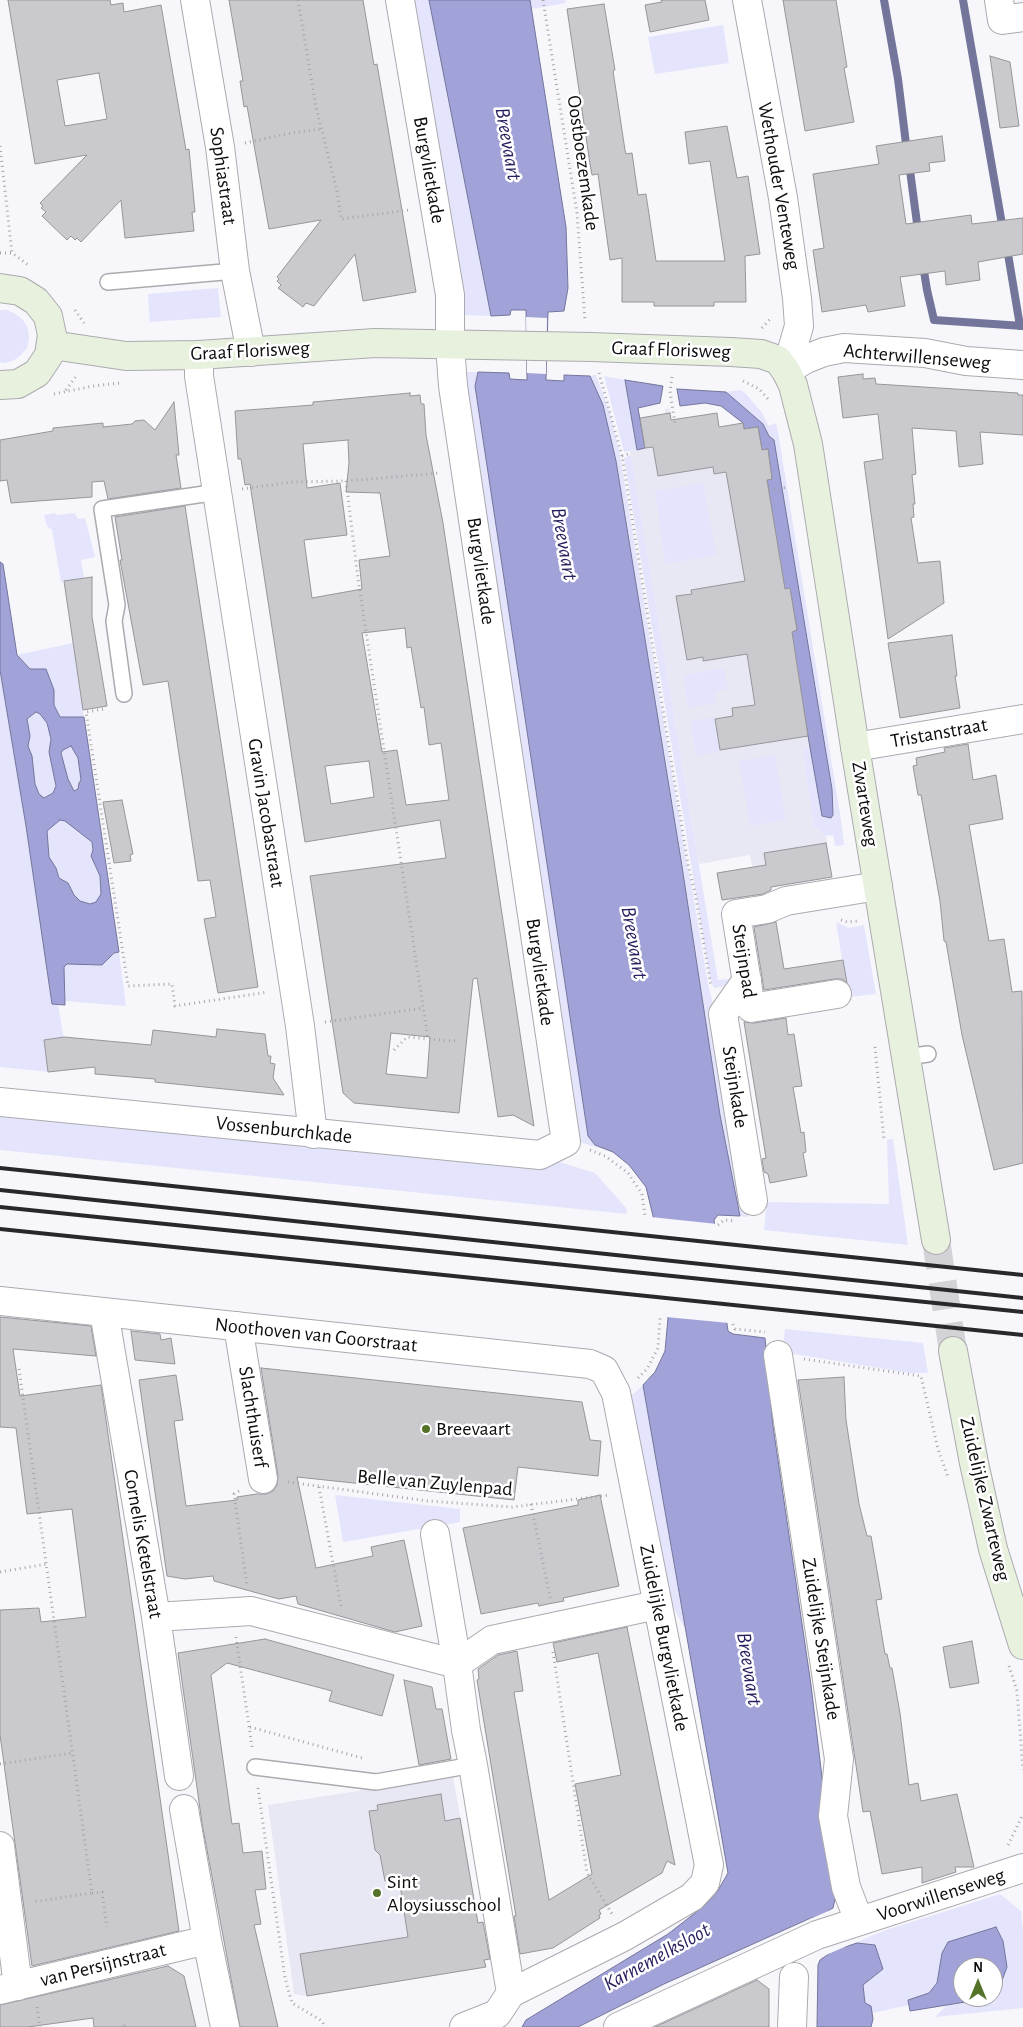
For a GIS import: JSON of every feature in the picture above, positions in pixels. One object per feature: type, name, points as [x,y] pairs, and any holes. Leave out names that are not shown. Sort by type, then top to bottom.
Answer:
[{"type":"main road","points":[[0,288],[20,291],[36,301],[48,316],[51,326],[52,345],[49,355],[37,373],[18,384],[0,385]]},
{"type":"main road","name":"Graaf Florisweg","points":[[52,345],[126,356],[199,355],[375,343],[551,346],[588,334],[761,354],[778,360],[786,371]]},
{"type":"main road","name":"Zwarteweg","points":[[786,371],[799,405],[808,444],[866,745],[878,886],[917,1056],[936,1240]]},
{"type":"main road","name":"Zuidelijke Zwarteweg","points":[[954,1351],[974,1463],[993,1550],[1023,1645]]},
{"type":"street","name":"Sophiastraat","points":[[195,0],[220,147],[235,271],[251,352]]},
{"type":"street","name":"Burgvlietkade","points":[[400,0],[450,296],[450,345],[454,386],[566,1142]]},
{"type":"street","name":"Wethouder Venteweg","points":[[747,0],[783,198],[797,298],[799,326],[786,371]]},
{"type":"street","points":[[999,0],[1002,20],[1023,17]]},
{"type":"street","name":"Achterwillenseweg","points":[[786,371],[806,359],[824,352],[844,348],[925,353],[966,361],[1023,365]]},
{"type":"street","name":"Gravin Jacobastraat","points":[[199,355],[199,376],[300,1026],[313,1134]]},
{"type":"street","name":"Tristanstraat","points":[[866,745],[1023,718]]},
{"type":"street","name":"Steijnpad","points":[[837,994],[751,1008],[736,914],[767,909],[786,901],[878,886]]},
{"type":"street","points":[[723,1014],[747,980]]},
{"type":"street","name":"Steijnkade","points":[[723,1014],[747,1211]]},
{"type":"street","name":"Vossenburchkade","points":[[0,1102],[540,1155],[566,1142]]},
{"type":"street","name":"Noothoven van Goorstraat","points":[[0,1301],[590,1364],[604,1370],[616,1393]]},
{"type":"street","name":"Cornelis Ketelstraat","points":[[104,1312],[156,1617],[179,1776]]},
{"type":"street","name":"Slachthuiserf","points":[[238,1326],[263,1478]]},
{"type":"street","name":"Zuidelijke Steijnkade","points":[[778,1355],[839,1759],[833,1816],[846,1887],[828,1932]]},
{"type":"street","name":"Zuidelijke Burgvlietkade","points":[[616,1393],[709,1866],[705,1883],[692,1897],[625,1936]]},
{"type":"street","points":[[435,1534],[473,1765],[503,2011]]},
{"type":"street","points":[[156,1617],[242,1611],[346,1635],[457,1664],[492,1640],[657,1605]]},
{"type":"street","points":[[184,1809],[207,1940],[225,2027]]},
{"type":"street","points":[[0,1846],[8,1905],[9,1988]]},
{"type":"street","name":"Voorwillenseweg","points":[[828,1932],[1023,1868]]},
{"type":"street","points":[[618,2027],[828,1932]]},
{"type":"street","points":[[464,2027],[503,2011],[625,1936]]},
{"type":"street","name":"van Persijnstraat","points":[[9,1988],[207,1940]]},
{"type":"street","points":[[792,2027],[794,1977]]},
{"type":"lane","points":[[108,282],[235,271]]},
{"type":"lane","points":[[124,694],[114,621],[117,605],[102,509],[218,492]]},
{"type":"lane","points":[[255,1767],[376,1782],[473,1765]]},
{"type":"path","points":[[298,0],[320,129],[337,191],[341,219],[435,207]]},
{"type":"path","name":"Oostboezemkade","points":[[542,0],[577,213],[588,334],[622,456],[708,977],[723,1014]]},
{"type":"path","points":[[220,147],[320,129]]},
{"type":"path","points":[[0,146],[12,253],[0,253]]},
{"type":"path","points":[[672,377],[670,391],[675,424]]},
{"type":"path","points":[[622,456],[631,453]]},
{"type":"path","points":[[218,492],[292,482],[346,481],[466,470]]},
{"type":"path","points":[[346,481],[360,588],[428,1039]]},
{"type":"path","points":[[769,490],[784,488]]},
{"type":"path","points":[[103,709],[86,712],[128,986],[172,984],[175,1006],[293,988]]},
{"type":"path","points":[[300,1026],[424,1008]]},
{"type":"path","points":[[394,1050],[407,1037],[455,1041]]},
{"type":"path","points":[[875,1045],[884,1140]]},
{"type":"path","points":[[566,1142],[606,1156],[624,1168],[642,1194],[645,1216]]},
{"type":"path","points":[[718,1226],[724,1220],[747,1211]]},
{"type":"path","points":[[616,1393],[634,1382],[647,1369],[658,1348],[660,1318]]},
{"type":"path","points":[[733,1324],[736,1329],[759,1331]]},
{"type":"path","points":[[778,1355],[921,1376],[938,1449],[950,1480]]},
{"type":"path","points":[[19,1369],[92,1893]]},
{"type":"path","points":[[263,1478],[234,1494],[250,1727],[285,1978],[292,2003],[322,2021],[325,2027]]},
{"type":"path","name":"Belle van Zuylenpad","points":[[263,1478],[428,1501],[512,1507],[634,1492]]},
{"type":"path","points":[[319,1486],[346,1635]]},
{"type":"path","points":[[531,1504],[551,1604],[550,1628],[587,1873],[625,1936]]},
{"type":"path","points":[[0,1572],[47,1564]]},
{"type":"path","points":[[250,1727],[364,1758]]},
{"type":"path","points":[[0,1764],[73,1753]]},
{"type":"path","points":[[8,1905],[102,1892],[107,1927]]},
{"type":"shaded area","points":[[407,0],[429,0],[491,316],[462,315]]},
{"type":"shaded area","points":[[530,0],[565,0],[566,3],[531,9]]},
{"type":"shaded area","points":[[723,25],[729,63],[655,74],[648,37]]},
{"type":"shaded area","points":[[218,288],[221,317],[150,322],[148,294]]},
{"type":"shaded area","points":[[0,310],[7,310],[23,320],[28,328],[29,338],[27,348],[21,355],[13,361],[3,363],[0,362]]},
{"type":"shaded area","points":[[460,372],[478,372],[475,386],[588,1136],[595,1145],[613,1152],[579,1142]]},
{"type":"shaded area","points":[[596,375],[610,413],[620,455],[687,865],[708,984],[716,1017],[739,1185],[748,1217],[740,1216],[720,1115],[681,860],[616,461],[603,405],[590,376]]},
{"type":"shaded area","points":[[604,376],[625,380],[637,450],[624,452]]},
{"type":"shaded area","points":[[741,390],[762,413],[769,426],[776,423],[844,845],[835,846],[833,835],[826,836],[814,827],[802,749],[811,747],[822,816],[833,815],[830,791],[769,436],[763,424],[726,392]]},
{"type":"shaded area","points":[[669,408],[672,424],[682,418],[717,413],[719,427],[758,427],[768,449],[772,479],[767,480],[785,585],[790,588],[797,630],[792,632],[811,747],[802,749],[814,827],[826,836],[832,877],[757,889],[750,855],[699,864],[630,451],[645,448],[640,418],[665,414],[665,409]]},
{"type":"shaded area","points":[[631,455],[718,980],[738,978],[738,984],[714,988],[711,982],[624,458]]},
{"type":"shaded area","points":[[703,483],[717,555],[665,564],[655,491]]},
{"type":"shaded area","points":[[55,513],[56,515],[75,513],[78,519],[85,518],[95,557],[81,560],[84,578],[61,582],[52,530],[47,526],[44,515]]},
{"type":"shaded area","points":[[73,643],[84,717],[60,717],[54,705],[53,695],[17,655]]},
{"type":"shaded area","points":[[724,668],[728,689],[714,692],[716,703],[688,708],[683,675]]},
{"type":"shaded area","points":[[0,670],[26,826],[52,1004],[58,1004],[69,1070],[49,1072],[0,1067]]},
{"type":"shaded area","points":[[36,712],[47,723],[51,739],[49,752],[56,786],[53,793],[44,798],[39,794],[35,784],[32,756],[28,746],[30,736],[27,719]]},
{"type":"shaded area","points":[[715,717],[720,752],[696,756],[690,721]]},
{"type":"shaded area","points":[[70,746],[78,758],[81,780],[78,789],[74,791],[68,779],[61,753],[62,750]]},
{"type":"shaded area","points":[[775,755],[786,820],[750,826],[739,761]]},
{"type":"shaded area","points":[[60,820],[65,820],[92,842],[95,866],[100,876],[101,894],[96,902],[90,904],[80,901],[74,895],[68,883],[59,878],[56,868],[49,857],[47,831]]},
{"type":"shaded area","points":[[836,922],[849,928],[864,925],[876,994],[848,997]]},
{"type":"shaded area","points":[[119,952],[126,1006],[65,1001],[64,967],[67,964],[102,965],[114,953]]},
{"type":"shaded area","points":[[0,1109],[553,1160],[595,1173],[626,1208],[627,1214],[0,1150]]},
{"type":"shaded area","points":[[893,1139],[908,1245],[764,1230],[767,1202],[889,1204],[887,1140]]},
{"type":"shaded area","points":[[785,1329],[923,1343],[928,1373],[910,1373],[788,1353],[783,1347]]},
{"type":"shaded area","points":[[643,1385],[685,1629],[673,1607],[629,1398]]},
{"type":"shaded area","points":[[335,1495],[460,1509],[460,1522],[343,1542]]},
{"type":"shaded area","name":"Sint Aloysiusschool","points":[[453,1776],[486,1967],[307,1996],[294,1994],[268,1805]]},
{"type":"shaded area","points":[[1000,1894],[1021,1911],[1023,1933],[1023,2008],[935,2017],[947,2005],[953,2004],[953,2007],[1003,2007],[1003,1978],[1007,1967],[1003,1966],[1003,1957],[961,1957],[942,1953],[937,1983],[929,1993],[908,2000],[909,2005],[872,2013],[871,2006],[865,2003],[863,1985],[883,1969],[845,1947],[886,1930]]},
{"type":"water","name":"Karnemelksloot","points":[[429,0],[530,0],[566,227],[568,288],[564,311],[548,312],[546,380],[564,381],[564,375],[590,376],[603,405],[616,461],[681,860],[720,1115],[740,1216],[718,1215],[714,1220],[728,1331],[733,1334],[765,1338],[773,1426],[811,1685],[836,1895],[833,1908],[828,1911],[845,1947],[857,1943],[875,1945],[883,1969],[863,1985],[865,2003],[871,2006],[873,2019],[871,2027],[817,2027],[818,1965],[820,1960],[830,1953],[813,1917],[664,1984],[578,2027],[522,2027],[526,2020],[668,1934],[704,1906],[717,1892],[728,1873],[643,1385],[655,1372],[665,1351],[668,1318],[653,1216],[646,1187],[629,1165],[613,1152],[595,1145],[588,1136],[475,386],[478,372],[509,373],[510,379],[527,380],[526,310],[511,310],[510,315],[491,316]]},
{"type":"water","points":[[625,380],[663,386],[660,403],[638,408],[645,448],[637,450]]},
{"type":"water","points":[[677,389],[726,392],[763,424],[769,436],[774,440],[832,789],[833,815],[831,818],[822,816],[808,736],[791,632],[797,630],[790,589],[784,589],[767,480],[772,479],[768,449],[762,450],[758,427],[744,429],[743,423],[721,406],[705,403],[680,406]]},
{"type":"water","points":[[0,562],[3,564],[17,655],[30,669],[46,669],[54,690],[54,705],[60,717],[84,717],[119,952],[114,953],[102,965],[67,964],[64,967],[65,1005],[52,1004],[26,826],[0,670]],"holes":[[[36,712],[47,723],[51,739],[49,752],[56,786],[53,793],[44,798],[39,794],[35,784],[32,756],[28,746],[30,736],[27,719]],[[71,746],[78,758],[81,780],[78,789],[74,791],[68,779],[61,753]],[[60,820],[65,821],[92,842],[93,850],[91,856],[100,876],[101,894],[96,902],[90,904],[80,901],[74,895],[68,883],[59,878],[56,868],[49,857],[47,831]]]},
{"type":"water","points":[[996,1927],[1003,1941],[1007,1967],[1003,1978],[1003,1957],[953,1957],[953,2004],[910,2011],[908,2000],[929,1993],[937,1983],[942,1953],[948,1942]]},
{"type":"pier","points":[[526,317],[547,318],[546,374],[527,373]]},
{"type":"pier","points":[[651,1217],[717,1224],[729,1323],[666,1317]]},
{"type":"pier","points":[[833,1909],[834,1911],[831,1912],[846,1944],[849,1945],[826,1955],[827,1952],[810,1919]]},
{"type":"building","points":[[8,0],[110,0],[111,5],[123,3],[124,12],[161,5],[186,150],[189,149],[195,212],[192,212],[194,231],[125,238],[121,200],[81,242],[71,236],[67,240],[42,216],[46,212],[41,208],[43,206],[40,203],[87,155],[35,164]],"holes":[[[99,73],[107,119],[65,126],[57,80]]]},
{"type":"building","points":[[229,0],[363,0],[374,65],[377,64],[416,292],[363,301],[355,254],[314,306],[306,303],[303,307],[278,288],[281,285],[277,281],[279,279],[277,277],[321,220],[269,229],[247,106],[244,107],[240,81],[243,81]]},
{"type":"building","points":[[661,0],[705,0],[709,20],[650,32],[645,5],[662,2]]},
{"type":"building","points":[[783,0],[836,0],[847,67],[844,68],[854,122],[805,131]]},
{"type":"building","points":[[604,4],[625,150],[626,154],[632,153],[638,195],[646,194],[656,261],[725,261],[710,161],[689,164],[685,132],[727,126],[737,178],[748,176],[760,254],[745,256],[746,302],[714,302],[714,306],[654,306],[654,302],[622,302],[622,258],[610,260],[598,174],[592,175],[590,164],[567,9]]},
{"type":"building","points":[[990,56],[1010,62],[1019,126],[1000,128]]},
{"type":"building","points":[[942,136],[945,161],[929,163],[930,171],[899,175],[906,224],[971,215],[972,224],[1023,218],[1023,254],[978,262],[980,280],[946,285],[945,271],[900,277],[905,306],[868,312],[866,305],[822,312],[813,250],[824,248],[813,174],[879,164],[876,146]]},
{"type":"building","points":[[863,374],[863,379],[875,378],[876,384],[1018,393],[1018,395],[1023,395],[1023,435],[980,432],[983,464],[959,467],[956,431],[912,428],[916,474],[912,475],[915,504],[913,504],[914,517],[911,518],[918,563],[940,561],[944,603],[888,639],[864,462],[883,459],[878,414],[843,418],[838,377]]},
{"type":"building","points":[[410,393],[410,396],[420,395],[421,404],[424,404],[426,435],[443,523],[534,1126],[513,1115],[498,1117],[477,978],[473,979],[459,1113],[354,1103],[343,1093],[310,876],[446,858],[440,820],[305,842],[250,484],[245,485],[241,459],[238,459],[235,411],[313,405],[313,402]],"holes":[[[348,440],[349,463],[346,492],[380,493],[390,556],[359,560],[362,589],[312,598],[304,540],[347,535],[340,483],[307,488],[303,444]],[[405,628],[407,648],[411,647],[421,708],[424,707],[429,745],[441,743],[449,800],[406,805],[397,750],[382,752],[362,633]],[[369,761],[374,797],[331,804],[325,766]],[[391,1033],[430,1037],[427,1078],[386,1074]]]},
{"type":"building","points":[[174,402],[179,455],[176,455],[181,488],[108,499],[104,481],[92,482],[92,497],[11,503],[7,480],[0,481],[0,440],[53,431],[53,428],[103,423],[103,427],[132,424],[135,421],[144,420],[155,430]]},
{"type":"building","points":[[670,413],[671,420],[717,413],[719,427],[743,423],[744,429],[758,427],[762,450],[768,449],[772,479],[767,480],[785,589],[790,588],[797,630],[792,632],[808,736],[720,750],[715,719],[733,716],[732,708],[755,705],[747,654],[703,661],[703,657],[687,660],[676,596],[692,594],[691,590],[745,581],[726,472],[714,474],[713,467],[658,476],[653,447],[645,448],[640,418]]},
{"type":"building","points":[[185,506],[258,987],[218,993],[204,919],[216,917],[210,880],[198,881],[168,681],[143,685],[120,560],[122,560],[115,517]]},
{"type":"building","points":[[92,577],[92,617],[107,706],[83,710],[64,581]]},
{"type":"building","points":[[952,635],[960,708],[900,718],[888,643]]},
{"type":"building","points":[[968,744],[973,780],[996,775],[1003,819],[969,825],[989,941],[1004,939],[1012,992],[1022,991],[1023,1163],[994,1170],[962,1035],[946,942],[944,941],[940,901],[921,795],[918,795],[913,766],[917,765],[916,758],[945,752],[944,748]]},
{"type":"building","points":[[122,800],[133,854],[130,855],[131,861],[114,863],[103,802]]},
{"type":"building","points":[[826,843],[832,877],[771,887],[771,890],[763,894],[722,900],[717,873],[766,865],[764,853]]},
{"type":"building","points":[[776,922],[784,969],[843,960],[847,983],[842,979],[834,979],[764,990],[754,927]]},
{"type":"building","points":[[786,1018],[788,1035],[794,1034],[802,1086],[793,1087],[801,1133],[804,1132],[806,1152],[803,1153],[807,1176],[770,1183],[768,1174],[764,1172],[762,1159],[766,1158],[744,1022],[754,1023]]},
{"type":"building","points":[[217,1029],[265,1034],[268,1056],[271,1056],[270,1063],[275,1064],[273,1078],[284,1095],[155,1082],[155,1079],[95,1074],[95,1067],[48,1072],[44,1040],[64,1037],[151,1045],[153,1030],[216,1037]]},
{"type":"building","points":[[0,1317],[91,1326],[96,1356],[13,1349],[20,1396],[101,1385],[179,1931],[32,1966],[0,1735],[0,1610],[39,1608],[41,1622],[86,1617],[72,1509],[27,1514],[16,1428],[0,1427]]},
{"type":"building","points":[[131,1331],[160,1334],[161,1340],[171,1338],[175,1364],[135,1360]]},
{"type":"building","points":[[261,1368],[582,1402],[590,1440],[601,1441],[598,1476],[518,1467],[514,1500],[297,1477],[316,1568],[373,1556],[371,1547],[404,1540],[422,1626],[395,1632],[298,1604],[296,1596],[279,1599],[214,1581],[213,1576],[185,1579],[167,1576],[139,1380],[176,1375],[183,1420],[174,1421],[186,1506],[237,1500],[237,1497],[266,1494],[273,1491],[277,1485],[278,1476]]},
{"type":"building","points":[[844,1377],[846,1420],[859,1504],[867,1536],[871,1536],[882,1599],[876,1600],[885,1654],[887,1654],[890,1668],[892,1668],[909,1785],[918,1783],[921,1801],[957,1794],[974,1867],[955,1867],[956,1872],[922,1883],[922,1867],[882,1874],[870,1811],[863,1812],[798,1380]]},
{"type":"building","points":[[600,1495],[619,1586],[563,1598],[564,1601],[539,1606],[538,1603],[481,1614],[463,1528],[578,1505],[578,1500]]},
{"type":"building","points":[[627,1627],[675,1865],[667,1861],[662,1873],[599,1910],[600,1918],[553,1948],[520,1954],[514,1916],[516,1916],[477,1680],[479,1679],[478,1669],[498,1655],[517,1651],[523,1691],[514,1692],[549,1900],[592,1874],[575,1784],[621,1775],[598,1653],[557,1662],[553,1643]]},
{"type":"building","points":[[265,1639],[394,1675],[382,1716],[329,1701],[332,1691],[227,1663],[211,1675],[232,1824],[239,1823],[243,1853],[262,1851],[266,1889],[255,1890],[261,1924],[254,1925],[278,2027],[240,2027],[202,1823],[178,1653]]},
{"type":"building","points":[[972,1641],[979,1683],[950,1688],[943,1647]]},
{"type":"building","points":[[404,1680],[432,1687],[436,1709],[442,1709],[451,1759],[419,1765]]},
{"type":"building","points":[[441,1794],[445,1821],[460,1818],[478,1923],[483,1922],[490,1959],[484,1960],[486,1967],[307,1996],[300,1954],[408,1937],[399,1878],[385,1881],[380,1855],[375,1850],[369,1811],[378,1810],[377,1805]]},
{"type":"building","points":[[168,1966],[184,1976],[196,2027],[94,2027],[93,2018],[28,2027],[0,2027],[0,2005]]},
{"type":"building","points":[[757,1980],[769,1989],[769,2027],[655,2027]]},
{"type":"waterway","points":[[884,0],[898,79],[907,152]]},
{"type":"waterway","points":[[963,0],[1003,230]]},
{"type":"waterway","points":[[909,163],[918,231]]},
{"type":"waterway","points":[[1007,248],[1020,326]]},
{"type":"waterway","points":[[923,265],[934,320],[1023,326]]},
{"type":"tunnel","points":[[936,1240],[953,1351]]},
{"type":"railway","points":[[0,1168],[1023,1275]]},
{"type":"railway","points":[[0,1190],[1023,1298]]},
{"type":"railway","points":[[0,1207],[1023,1312]]},
{"type":"railway","points":[[0,1229],[1023,1335]]},
{"type":"place","name":"Breevaart","points":[[426,1429]]},
{"type":"place","name":"Sint Aloysiusschool","points":[[377,1893]]}]
